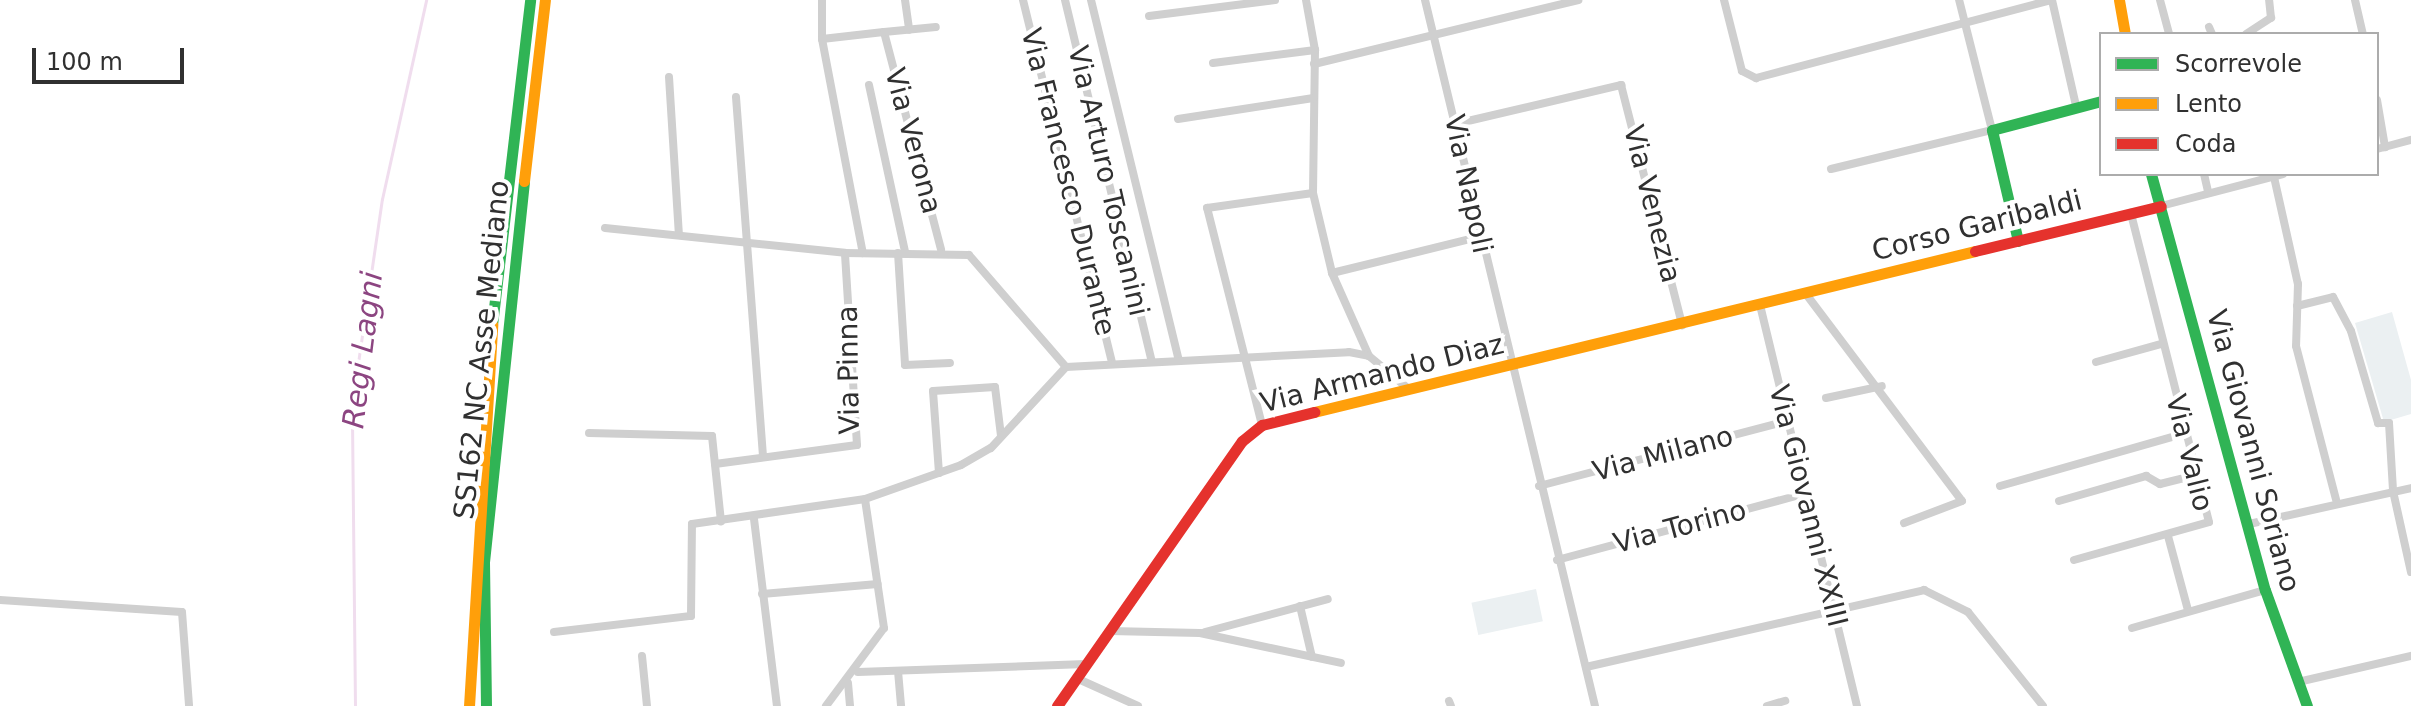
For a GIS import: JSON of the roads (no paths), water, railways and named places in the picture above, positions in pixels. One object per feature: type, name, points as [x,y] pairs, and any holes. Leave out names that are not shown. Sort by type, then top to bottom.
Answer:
[{"type":"main road","name":"SS162 NC Asse Mediano","points":[[467,706],[482,416],[530,0]]},
{"type":"main road","name":"SS162 NC Asse Mediano","points":[[488,706],[485,661],[496,416],[545,0]]},
{"type":"main road","points":[[2119,0],[2125,32]]},
{"type":"main road","points":[[2018,241],[1992,130],[2099,101]]},
{"type":"main road","name":"Via Giovanni Soriano","points":[[2152,176],[2265,590],[2307,706]]},
{"type":"main road","name":"Corso Garibaldi","points":[[1806,294],[2161,206]]},
{"type":"main road","name":"Via Armando Diaz","points":[[1057,706],[1242,441],[1262,425],[1411,392],[1806,294]]},
{"type":"street","points":[[822,0],[822,39],[863,253]]},
{"type":"street","name":"Via Verona","points":[[905,0],[909,30]]},
{"type":"street","name":"Via Francesco Durante","points":[[1023,0],[1112,363]]},
{"type":"street","name":"Via Arturo Toscanini","points":[[1065,0],[1152,362]]},
{"type":"street","points":[[1091,0],[1179,360]]},
{"type":"street","points":[[1149,16],[1275,0]]},
{"type":"street","points":[[1306,0],[1315,50],[1313,193],[1332,273],[1369,356],[1411,392]]},
{"type":"street","name":"Via Napoli","points":[[1425,0],[1509,368],[1595,706]]},
{"type":"street","points":[[1314,64],[1578,0]]},
{"type":"street","points":[[1724,0],[1742,71],[1756,78],[2052,0],[2076,106]]},
{"type":"street","points":[[1831,169],[1992,130],[1959,0]]},
{"type":"street","points":[[2160,0],[2168,32]]},
{"type":"street","points":[[2249,32],[2271,18],[2269,0]]},
{"type":"street","points":[[2355,0],[2363,32]]},
{"type":"street","name":"Via Verona","points":[[822,39],[936,27]]},
{"type":"street","name":"Via Verona","points":[[884,32],[941,250]]},
{"type":"street","points":[[1213,63],[1315,50]]},
{"type":"street","points":[[669,77],[679,235]]},
{"type":"street","points":[[869,85],[902,252],[905,365],[950,363]]},
{"type":"street","name":"Via Venezia","points":[[1455,124],[1621,85],[1682,325]]},
{"type":"street","points":[[736,97],[751,242],[763,456]]},
{"type":"street","points":[[1178,119],[1313,98]]},
{"type":"street","points":[[2379,124],[2381,148],[2411,140]]},
{"type":"street","points":[[2204,176],[2208,191]]},
{"type":"street","points":[[2278,176],[2297,306],[2296,346],[2336,500]]},
{"type":"street","points":[[2161,206],[2258,177]]},
{"type":"street","points":[[1262,425],[1242,360],[1207,208],[1313,193]]},
{"type":"street","name":"Via Valio","points":[[2074,560],[2209,522],[2161,344],[2131,213]]},
{"type":"street","points":[[605,228],[845,253],[941,250],[969,255],[1066,367]]},
{"type":"street","points":[[1332,273],[1479,237]]},
{"type":"street","name":"Via Pinna","points":[[715,464],[857,445],[845,253]]},
{"type":"street","points":[[1806,294],[1882,386],[1962,501],[1904,523]]},
{"type":"street","points":[[2297,306],[2333,297],[2351,331],[2378,423],[2389,423],[2393,491],[2411,572]]},
{"type":"street","name":"Via Giovanni XXIII","points":[[1760,305],[1803,494],[1857,706]]},
{"type":"street","points":[[2096,362],[2161,344]]},
{"type":"street","points":[[554,632],[691,616],[692,524],[754,519],[865,499],[939,473],[1001,436],[1066,367],[1179,360],[1369,356]]},
{"type":"street","points":[[1826,398],[1882,386]]},
{"type":"street","points":[[939,473],[933,391],[995,387],[1001,436]]},
{"type":"street","name":"Via Milano","points":[[1539,486],[1786,421]]},
{"type":"street","points":[[589,433],[712,436],[721,522]]},
{"type":"street","points":[[2000,486],[2186,433]]},
{"type":"street","points":[[2059,501],[2146,476],[2160,484],[2197,475]]},
{"type":"street","points":[[2249,524],[2336,500],[2411,488]]},
{"type":"street","name":"Via Torino","points":[[1557,560],[1803,494]]},
{"type":"street","points":[[826,706],[858,672],[884,628],[865,499]]},
{"type":"street","points":[[754,519],[777,706]]},
{"type":"street","points":[[2168,536],[2188,610]]},
{"type":"street","points":[[762,594],[878,584]]},
{"type":"street","points":[[2132,628],[2265,590]]},
{"type":"street","points":[[1586,667],[1833,609],[1939,592],[1968,612],[2043,706]]},
{"type":"street","points":[[1200,633],[1328,599]]},
{"type":"street","points":[[0,600],[182,612],[189,706]]},
{"type":"street","points":[[1300,606],[1312,657]]},
{"type":"street","points":[[1110,631],[1200,633],[1341,663]]},
{"type":"street","points":[[642,656],[647,706]]},
{"type":"street","points":[[2298,682],[2411,656]]},
{"type":"street","points":[[858,672],[1086,664]]},
{"type":"street","points":[[898,671],[901,706]]},
{"type":"street","points":[[1076,678],[1138,706]]},
{"type":"street","points":[[848,683],[850,706]]},
{"type":"street","points":[[1767,706],[1785,701]]},
{"type":"waterway","name":"Regi Lagni","points":[[355,706],[352,404],[382,199],[426,0]]}]
